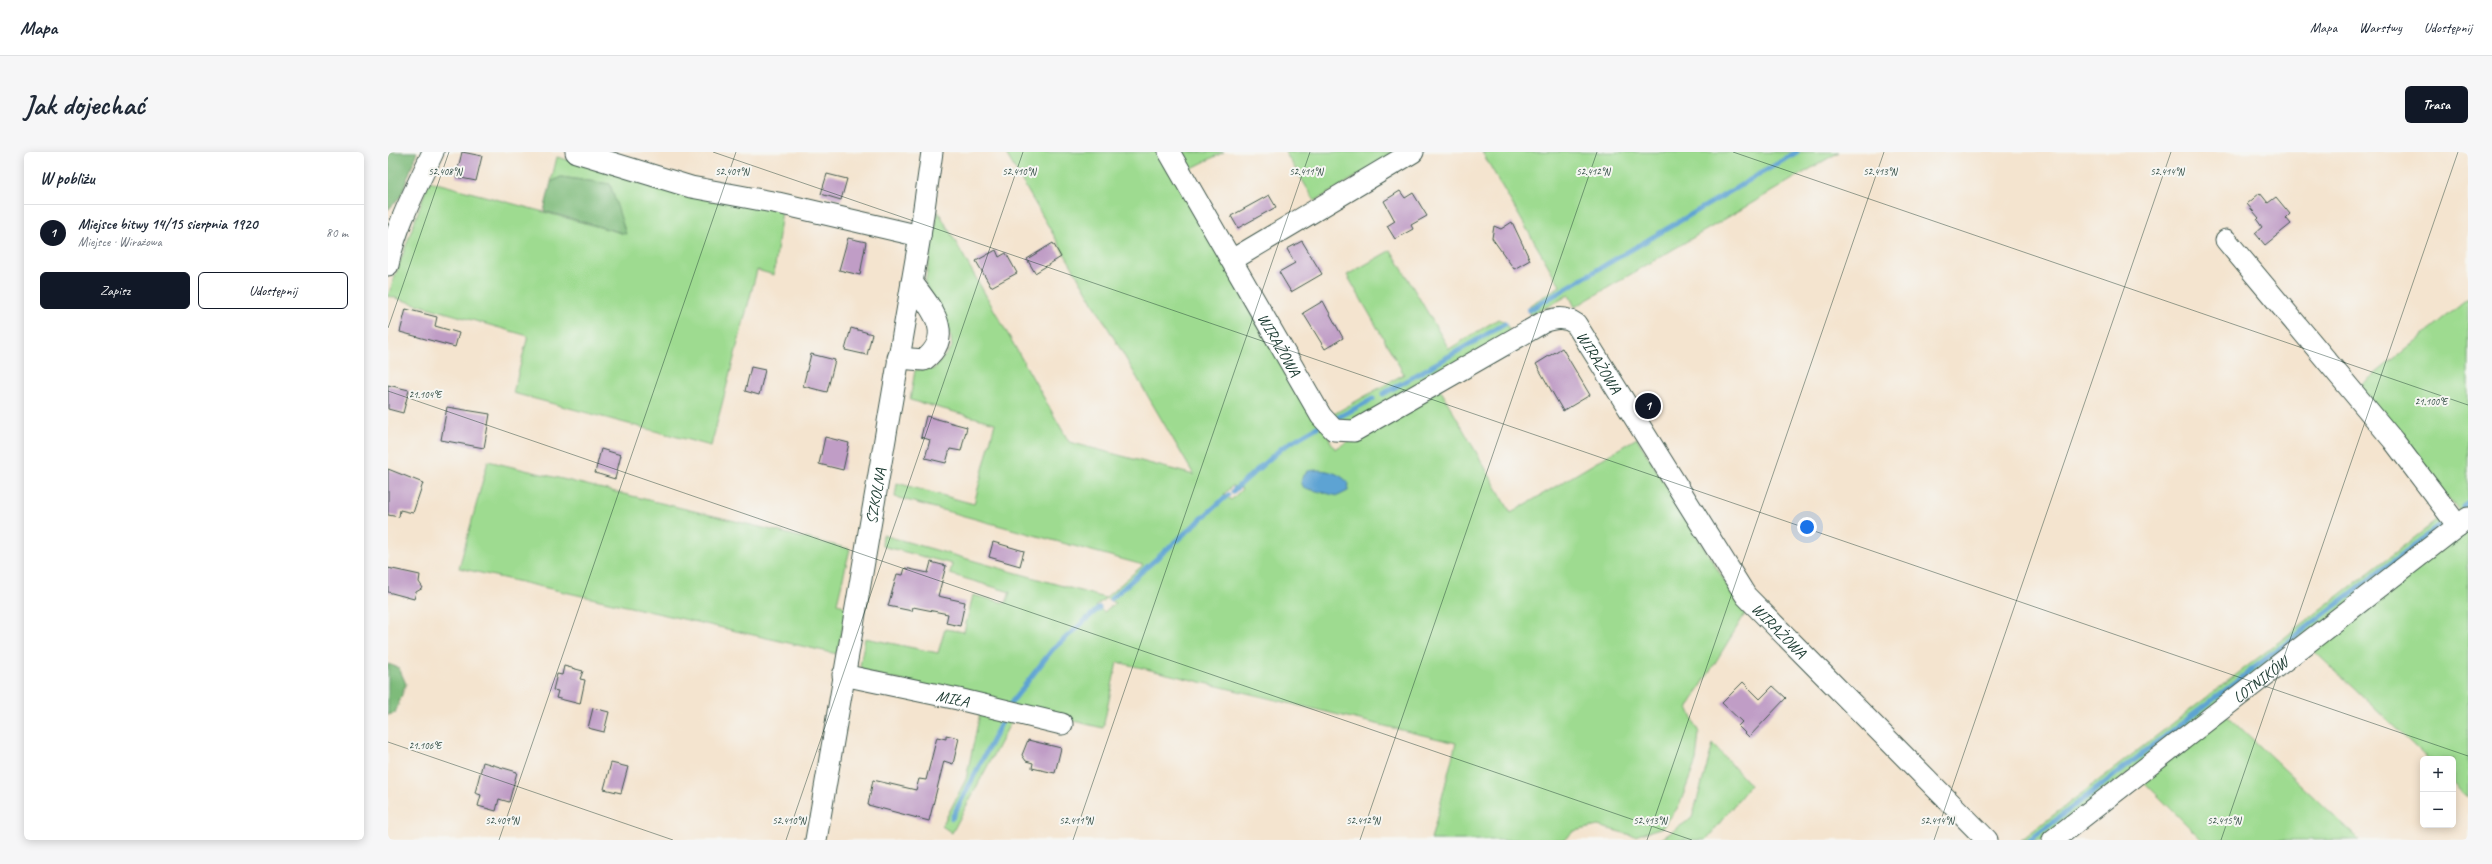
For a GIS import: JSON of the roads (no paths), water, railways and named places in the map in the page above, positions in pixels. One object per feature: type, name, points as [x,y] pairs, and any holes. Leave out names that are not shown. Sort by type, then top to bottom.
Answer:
[{"type":"street","points":[[388,265],[401,219],[433,152]]},
{"type":"street","points":[[576,152],[691,187],[778,203],[920,236]]},
{"type":"street","name":"SZKOLNA","points":[[816,840],[843,675],[920,236],[932,152]]},
{"type":"street","name":"WIRAŻOWA","points":[[1168,152],[1232,260],[1321,416],[1334,430],[1343,432],[1354,431],[1544,322],[1555,318],[1564,319],[1576,324],[1746,596],[1987,840]]},
{"type":"street","points":[[1232,260],[1413,152]]},
{"type":"street","points":[[2226,240],[2463,522]]},
{"type":"street","points":[[898,358],[924,360],[932,353],[938,342],[940,329],[937,319],[912,282]]},
{"type":"street","name":"LOTNIKÓW","points":[[2053,840],[2463,522]]},
{"type":"street","name":"MIŁA","points":[[843,675],[958,699],[1062,724]]},
{"type":"water","points":[[1319,470],[1331,472],[1341,476],[1349,484],[1348,491],[1338,496],[1304,488],[1301,482],[1303,475],[1308,471]]},
{"type":"waterway","points":[[1529,310],[1797,152]]},
{"type":"waterway","points":[[1383,394],[1505,324]]},
{"type":"waterway","points":[[1335,419],[1373,399]]},
{"type":"waterway","points":[[1233,491],[1283,447],[1319,426]]},
{"type":"waterway","points":[[1111,599],[1228,495]]},
{"type":"waterway","points":[[2463,507],[2468,503]]},
{"type":"waterway","points":[[2030,840],[2439,526]]},
{"type":"waterway","points":[[1011,703],[1052,650],[1099,608]]},
{"type":"waterway","points":[[952,818],[1004,718]]},
{"type":"place","name":"Miejsce bitwy 14/15 sierpnia 1920","points":[[1648,406]]}]
